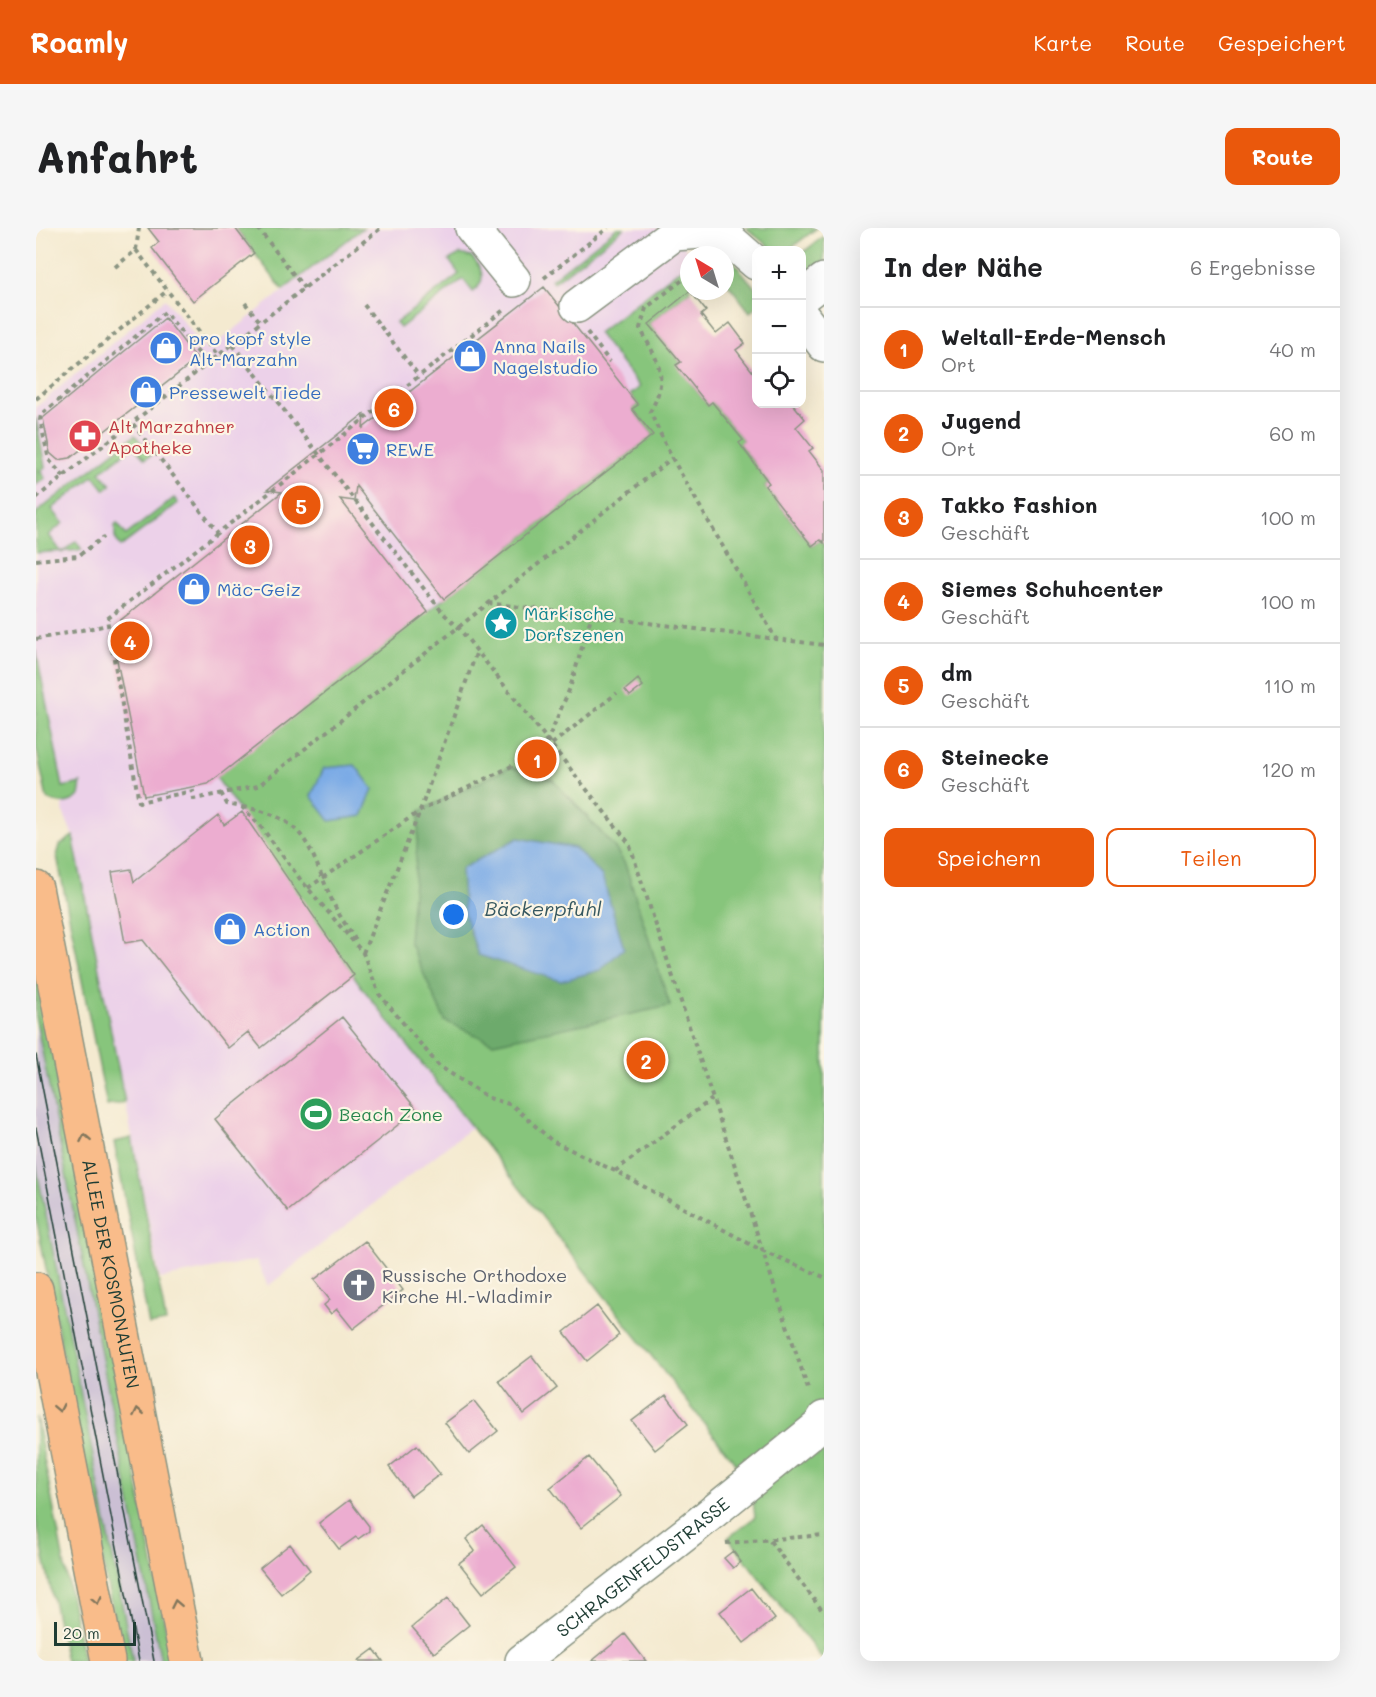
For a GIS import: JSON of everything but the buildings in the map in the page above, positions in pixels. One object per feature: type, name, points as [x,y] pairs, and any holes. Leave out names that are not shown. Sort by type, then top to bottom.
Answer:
[{"type":"main road","name":"ALLEE DER KOSMONAUTEN","points":[[36,888],[187,1661]]},
{"type":"main road","points":[[36,1289],[108,1661]]},
{"type":"street","points":[[472,228],[519,290]]},
{"type":"street","points":[[577,306],[674,234],[702,232],[732,242],[752,260]]},
{"type":"street","points":[[806,293],[824,280]]},
{"type":"street","points":[[806,322],[824,345]]},
{"type":"street","name":"SCHRAGENFELDSTRASSE","points":[[522,1661],[762,1472],[821,1422]]},
{"type":"path","points":[[115,267],[136,250],[139,228]]},
{"type":"path","points":[[258,228],[304,288]]},
{"type":"path","points":[[36,498],[381,228]]},
{"type":"path","points":[[608,228],[519,290],[419,376],[107,619],[139,802],[194,791],[194,799],[258,786],[672,458]]},
{"type":"path","points":[[136,250],[219,357]]},
{"type":"path","points":[[680,282],[646,308],[640,328],[660,366],[660,392],[650,412],[672,458],[776,639]]},
{"type":"path","points":[[36,399],[168,290]]},
{"type":"path","points":[[245,303],[261,323]]},
{"type":"path","points":[[364,305],[419,376]]},
{"type":"path","points":[[64,477],[49,459],[40,420],[41,415],[165,312],[208,365]]},
{"type":"path","points":[[233,345],[442,613],[458,627],[629,843],[761,1250],[821,1422]]},
{"type":"path","points":[[133,424],[218,533]]},
{"type":"path","points":[[36,560],[78,556],[104,537]]},
{"type":"path","points":[[488,603],[824,645]]},
{"type":"path","points":[[308,888],[420,811],[510,767],[548,739],[570,688],[591,617]]},
{"type":"path","points":[[36,639],[108,625]]},
{"type":"path","points":[[363,953],[420,811],[477,651]]},
{"type":"path","points":[[552,744],[617,693]]},
{"type":"path","points":[[221,793],[227,804],[261,810],[286,820],[299,832],[313,853],[332,901],[363,953],[379,994],[439,1066],[489,1098],[512,1105],[552,1141],[615,1171],[761,1250],[824,1277]]},
{"type":"path","points":[[242,807],[262,828],[308,888],[363,953]]},
{"type":"path","points":[[615,1171],[712,1099]]},
{"type":"path","points":[[726,1544],[824,1535]]},
{"type":"path","points":[[770,1540],[824,1613]]},
{"type":"shaded area","points":[[363,228],[670,228],[684,246],[680,246],[680,269],[598,333],[640,387],[638,405],[653,435],[217,777],[354,975],[472,1127],[268,1286],[256,1260],[160,1279],[73,836],[62,803],[74,801],[81,784],[63,787],[36,650],[36,407],[165,299],[207,351]]},
{"type":"shaded area","points":[[36,1020],[161,1661],[133,1661],[36,1165]]},
{"type":"green space","points":[[235,228],[363,228],[283,290]]},
{"type":"green space","points":[[617,228],[624,228],[553,283],[551,280]]},
{"type":"green space","points":[[746,228],[817,228],[793,246],[768,246]]},
{"type":"green space","points":[[824,236],[824,261],[806,274],[806,250]]},
{"type":"green space","points":[[460,254],[472,257],[481,270],[482,279],[477,288],[473,292],[463,279],[400,328],[396,323],[459,274],[449,260]]},
{"type":"green space","points":[[734,262],[752,284],[752,310],[750,312],[734,292]]},
{"type":"green space","points":[[680,269],[680,299],[649,324],[681,362],[677,365],[708,405],[712,402],[743,440],[739,444],[769,483],[765,486],[812,546],[820,540],[824,543],[824,1661],[728,1538],[755,1517],[752,1493],[767,1476],[750,1456],[737,1465],[361,986],[216,777],[653,435],[632,409],[638,405],[630,395],[640,387],[598,333]],"holes":[[[570,797],[615,848],[670,1005],[445,1021],[420,811]]]},
{"type":"green space","points":[[36,418],[45,467],[40,471],[45,478],[36,485]]},
{"type":"green space","points":[[135,435],[151,455],[145,459],[133,446],[100,472],[111,485],[105,490],[94,476],[52,509],[63,523],[49,535],[61,551],[36,553],[36,513]]},
{"type":"green space","points":[[174,498],[178,503],[120,547],[115,537],[117,523],[126,535]]},
{"type":"green space","points":[[76,541],[82,550],[64,551]]},
{"type":"green space","points":[[36,650],[63,787],[81,783],[79,796],[68,802],[60,803],[47,799],[36,746]]},
{"type":"green space","points":[[510,767],[553,780],[615,848],[625,864],[670,1006],[493,1043],[445,1021],[409,941],[420,811]]},
{"type":"green space","points":[[73,836],[125,1103],[107,1106],[57,856],[60,845]]},
{"type":"green space","points":[[36,961],[172,1661],[161,1661],[36,1020]]},
{"type":"green space","points":[[132,1138],[166,1322],[149,1325],[114,1142]]},
{"type":"green space","points":[[36,1165],[133,1661],[122,1661],[36,1217]]},
{"type":"green space","points":[[36,1417],[83,1661],[66,1661],[36,1520]]},
{"type":"water","points":[[355,765],[373,789],[362,816],[330,821],[311,796],[324,768]]},
{"type":"water","name":"Bäckerpfuhl","points":[[518,838],[575,848],[602,876],[624,948],[600,970],[561,981],[478,955],[464,913],[461,869]]},
{"type":"tram line","points":[[36,1055],[154,1661]]},
{"type":"tram line","points":[[36,1128],[139,1661]]},
{"type":"place","name":"pro kopf style Alt-Marzahn","points":[[166,348]]},
{"type":"place","name":"Anna Nails Nagelstudio","points":[[470,356]]},
{"type":"place","name":"Pressewelt Tiede","points":[[146,392]]},
{"type":"place","name":"Steinecke","points":[[394,408]]},
{"type":"place","name":"Alt Marzahner Apotheke","points":[[85,436]]},
{"type":"place","name":"REWE","points":[[363,449]]},
{"type":"place","name":"dm","points":[[301,505]]},
{"type":"place","name":"Takko Fashion","points":[[250,545]]},
{"type":"place","name":"Mäc-Geiz","points":[[194,589]]},
{"type":"place","name":"Märkische Dorfszenen","points":[[501,623]]},
{"type":"place","name":"Siemes Schuhcenter","points":[[130,641]]},
{"type":"place","name":"Weltall-Erde-Mensch","points":[[537,759]]},
{"type":"place","name":"Action","points":[[230,929]]},
{"type":"place","name":"Jugend","points":[[646,1060]]},
{"type":"place","name":"Beach Zone","points":[[316,1114]]},
{"type":"place","name":"Russische Orthodoxe Kirche Hl.-Wladimir","points":[[359,1285]]}]
